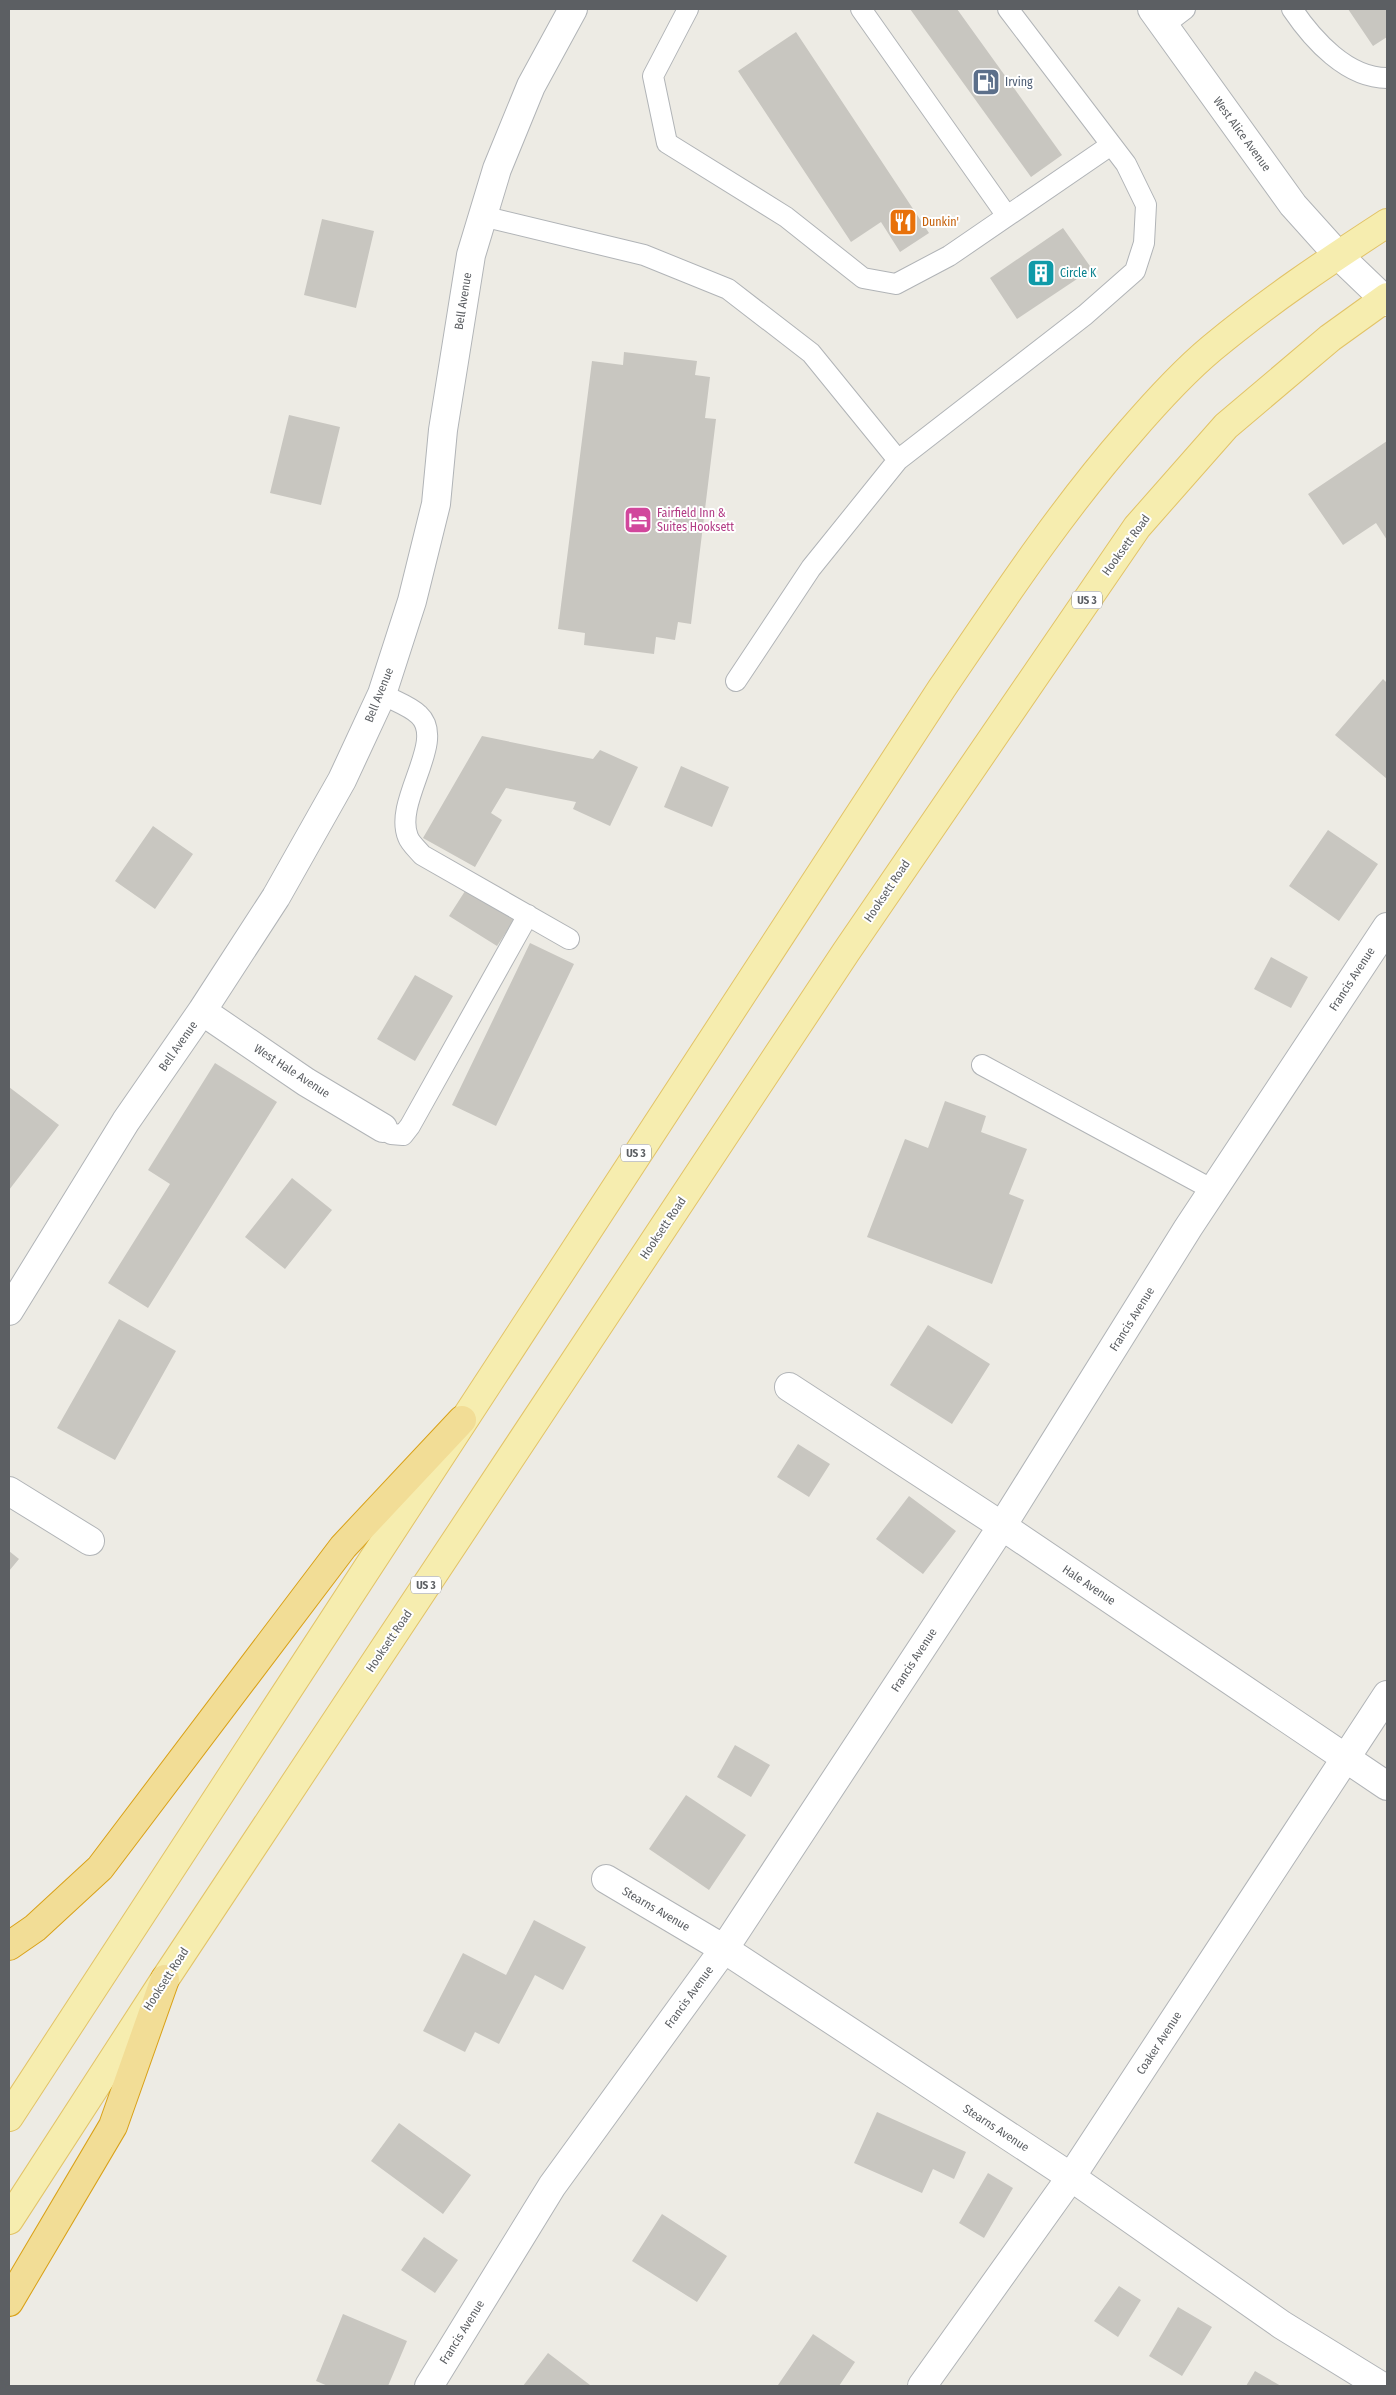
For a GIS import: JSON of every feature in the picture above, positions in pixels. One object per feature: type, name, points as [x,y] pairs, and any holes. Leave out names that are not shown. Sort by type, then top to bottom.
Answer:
[{"type":"highway","points":[[9,1946],[35,1928],[100,1868],[343,1547],[462,1420]]},
{"type":"highway","points":[[9,2302],[113,2126],[165,1979]]},
{"type":"main road","name":"US 3","points":[[9,2117],[462,1420],[931,704],[1054,524],[1105,460],[1159,398],[1211,349],[1338,255],[1387,223]]},
{"type":"main road","name":"Hooksett Road","points":[[9,2220],[165,1979],[851,943],[1137,527],[1226,426],[1330,338],[1386,299]]},
{"type":"street","name":"Bell Avenue","points":[[9,1311],[126,1121],[202,1011],[276,897],[342,780],[382,694],[412,601],[436,504],[442,430],[471,255],[496,169],[531,86],[574,9]]},
{"type":"street","name":"West Alice Avenue","points":[[1158,17],[1293,205],[1338,255],[1386,299]]},
{"type":"street","name":"Francis Avenue","points":[[429,2386],[552,2186],[724,1948],[1002,1526],[1213,1190],[1387,926]]},
{"type":"street","name":"West Hale Avenue","points":[[202,1011],[306,1082],[383,1128]]},
{"type":"street","name":"Hale Avenue","points":[[789,1387],[1002,1526],[1387,1786]]},
{"type":"street","points":[[9,1491],[90,1541]]},
{"type":"street","name":"Coaker Avenue","points":[[922,2386],[1070,2177],[1387,1695]]},
{"type":"street","name":"Stearns Avenue","points":[[606,1879],[724,1948],[1070,2177],[1282,2325],[1381,2386]]},
{"type":"lane","points":[[688,9],[653,76],[667,143],[786,217],[863,278],[896,284],[949,256],[1111,145]]},
{"type":"lane","points":[[861,9],[1007,216]]},
{"type":"lane","points":[[736,680],[810,568],[898,460],[1085,315],[1135,271],[1144,243],[1146,205],[1126,164],[1008,9]]},
{"type":"lane","points":[[1158,17],[1185,9]]},
{"type":"lane","points":[[1292,9],[1304,26],[1344,66],[1375,78],[1387,78]]},
{"type":"lane","points":[[482,216],[644,255],[728,289],[810,353],[898,460]]},
{"type":"lane","points":[[382,694],[420,716],[428,733],[424,754],[404,811],[408,837],[422,855],[569,939]]},
{"type":"lane","points":[[383,1128],[391,1134],[403,1136],[410,1126],[528,915]]},
{"type":"lane","points":[[982,1065],[1213,1190]]},
{"type":"building","name":"Irving","points":[[910,9],[957,9],[1062,155],[1031,177]]},
{"type":"building","points":[[1348,9],[1387,9],[1387,37],[1373,46]]},
{"type":"building","points":[[796,32],[929,233],[900,252],[881,222],[851,242],[738,71]]},
{"type":"building","points":[[322,219],[374,231],[356,308],[304,295]]},
{"type":"building","name":"Circle K","points":[[1063,228],[1092,269],[1017,319],[990,278]]},
{"type":"building","name":"Fairfield Inn & Suites Hooksett","points":[[624,352],[697,361],[695,375],[710,377],[705,418],[716,419],[691,624],[678,622],[675,640],[656,637],[654,654],[584,645],[585,633],[558,629],[592,361],[623,365]]},
{"type":"building","points":[[289,415],[340,427],[321,505],[270,493]]},
{"type":"building","points":[[1387,441],[1387,540],[1376,523],[1343,545],[1308,494]]},
{"type":"building","points":[[1383,679],[1387,683],[1387,779],[1335,735]]},
{"type":"building","points":[[482,736],[593,759],[600,750],[638,767],[610,826],[573,809],[576,802],[506,788],[491,813],[502,820],[475,867],[423,838]]},
{"type":"building","points":[[681,766],[729,787],[712,827],[664,807]]},
{"type":"building","points":[[153,826],[193,854],[155,909],[115,881]]},
{"type":"building","points":[[1328,830],[1378,864],[1339,921],[1289,886]]},
{"type":"building","points":[[467,888],[515,919],[497,946],[449,916]]},
{"type":"building","points":[[530,943],[574,964],[496,1126],[452,1105]]},
{"type":"building","points":[[1271,957],[1308,977],[1291,1008],[1254,989]]},
{"type":"building","points":[[415,975],[453,996],[415,1061],[377,1039]]},
{"type":"building","points":[[215,1063],[277,1102],[148,1308],[108,1283],[170,1184],[148,1170]]},
{"type":"building","points":[[9,1087],[59,1125],[9,1190]]},
{"type":"building","points":[[945,1101],[986,1116],[981,1132],[1027,1149],[1009,1194],[1024,1200],[992,1284],[867,1237],[905,1139],[928,1148]]},
{"type":"building","points":[[292,1178],[332,1210],[285,1269],[245,1237]]},
{"type":"building","points":[[119,1319],[176,1351],[115,1460],[57,1428]]},
{"type":"building","points":[[928,1325],[990,1364],[952,1424],[890,1385]]},
{"type":"building","points":[[798,1444],[830,1464],[809,1497],[777,1477]]},
{"type":"building","points":[[909,1496],[956,1531],[923,1574],[876,1539]]},
{"type":"building","points":[[9,1551],[19,1559],[9,1571]]},
{"type":"building","points":[[735,1745],[770,1765],[751,1797],[717,1777]]},
{"type":"building","points":[[686,1795],[746,1835],[709,1890],[649,1849]]},
{"type":"building","points":[[534,1920],[586,1947],[563,1990],[535,1975],[499,2044],[475,2032],[465,2052],[423,2031],[463,1953],[506,1975]]},
{"type":"building","points":[[877,2112],[966,2152],[954,2179],[933,2169],[922,2193],[854,2163]]},
{"type":"building","points":[[399,2123],[471,2175],[443,2214],[371,2161]]},
{"type":"building","points":[[988,2173],[1013,2188],[984,2238],[959,2223]]},
{"type":"building","points":[[662,2214],[727,2256],[697,2302],[632,2261]]},
{"type":"building","points":[[424,2237],[458,2260],[435,2293],[401,2270]]},
{"type":"building","points":[[1119,2286],[1141,2300],[1118,2337],[1094,2321]]},
{"type":"building","points":[[1178,2307],[1212,2327],[1182,2376],[1149,2356]]},
{"type":"building","points":[[343,2314],[407,2341],[388,2386],[328,2386],[316,2381]]},
{"type":"building","points":[[813,2334],[855,2362],[839,2386],[778,2385]]},
{"type":"building","points":[[548,2353],[590,2385],[523,2386]]},
{"type":"building","points":[[1255,2371],[1281,2386],[1246,2386]]},
{"type":"place","name":"Irving","points":[[986,82]]},
{"type":"place","name":"Dunkin'","points":[[903,222]]},
{"type":"place","name":"Circle K","points":[[1041,273]]},
{"type":"place","name":"Fairfield Inn & Suites Hooksett","points":[[638,520]]}]
